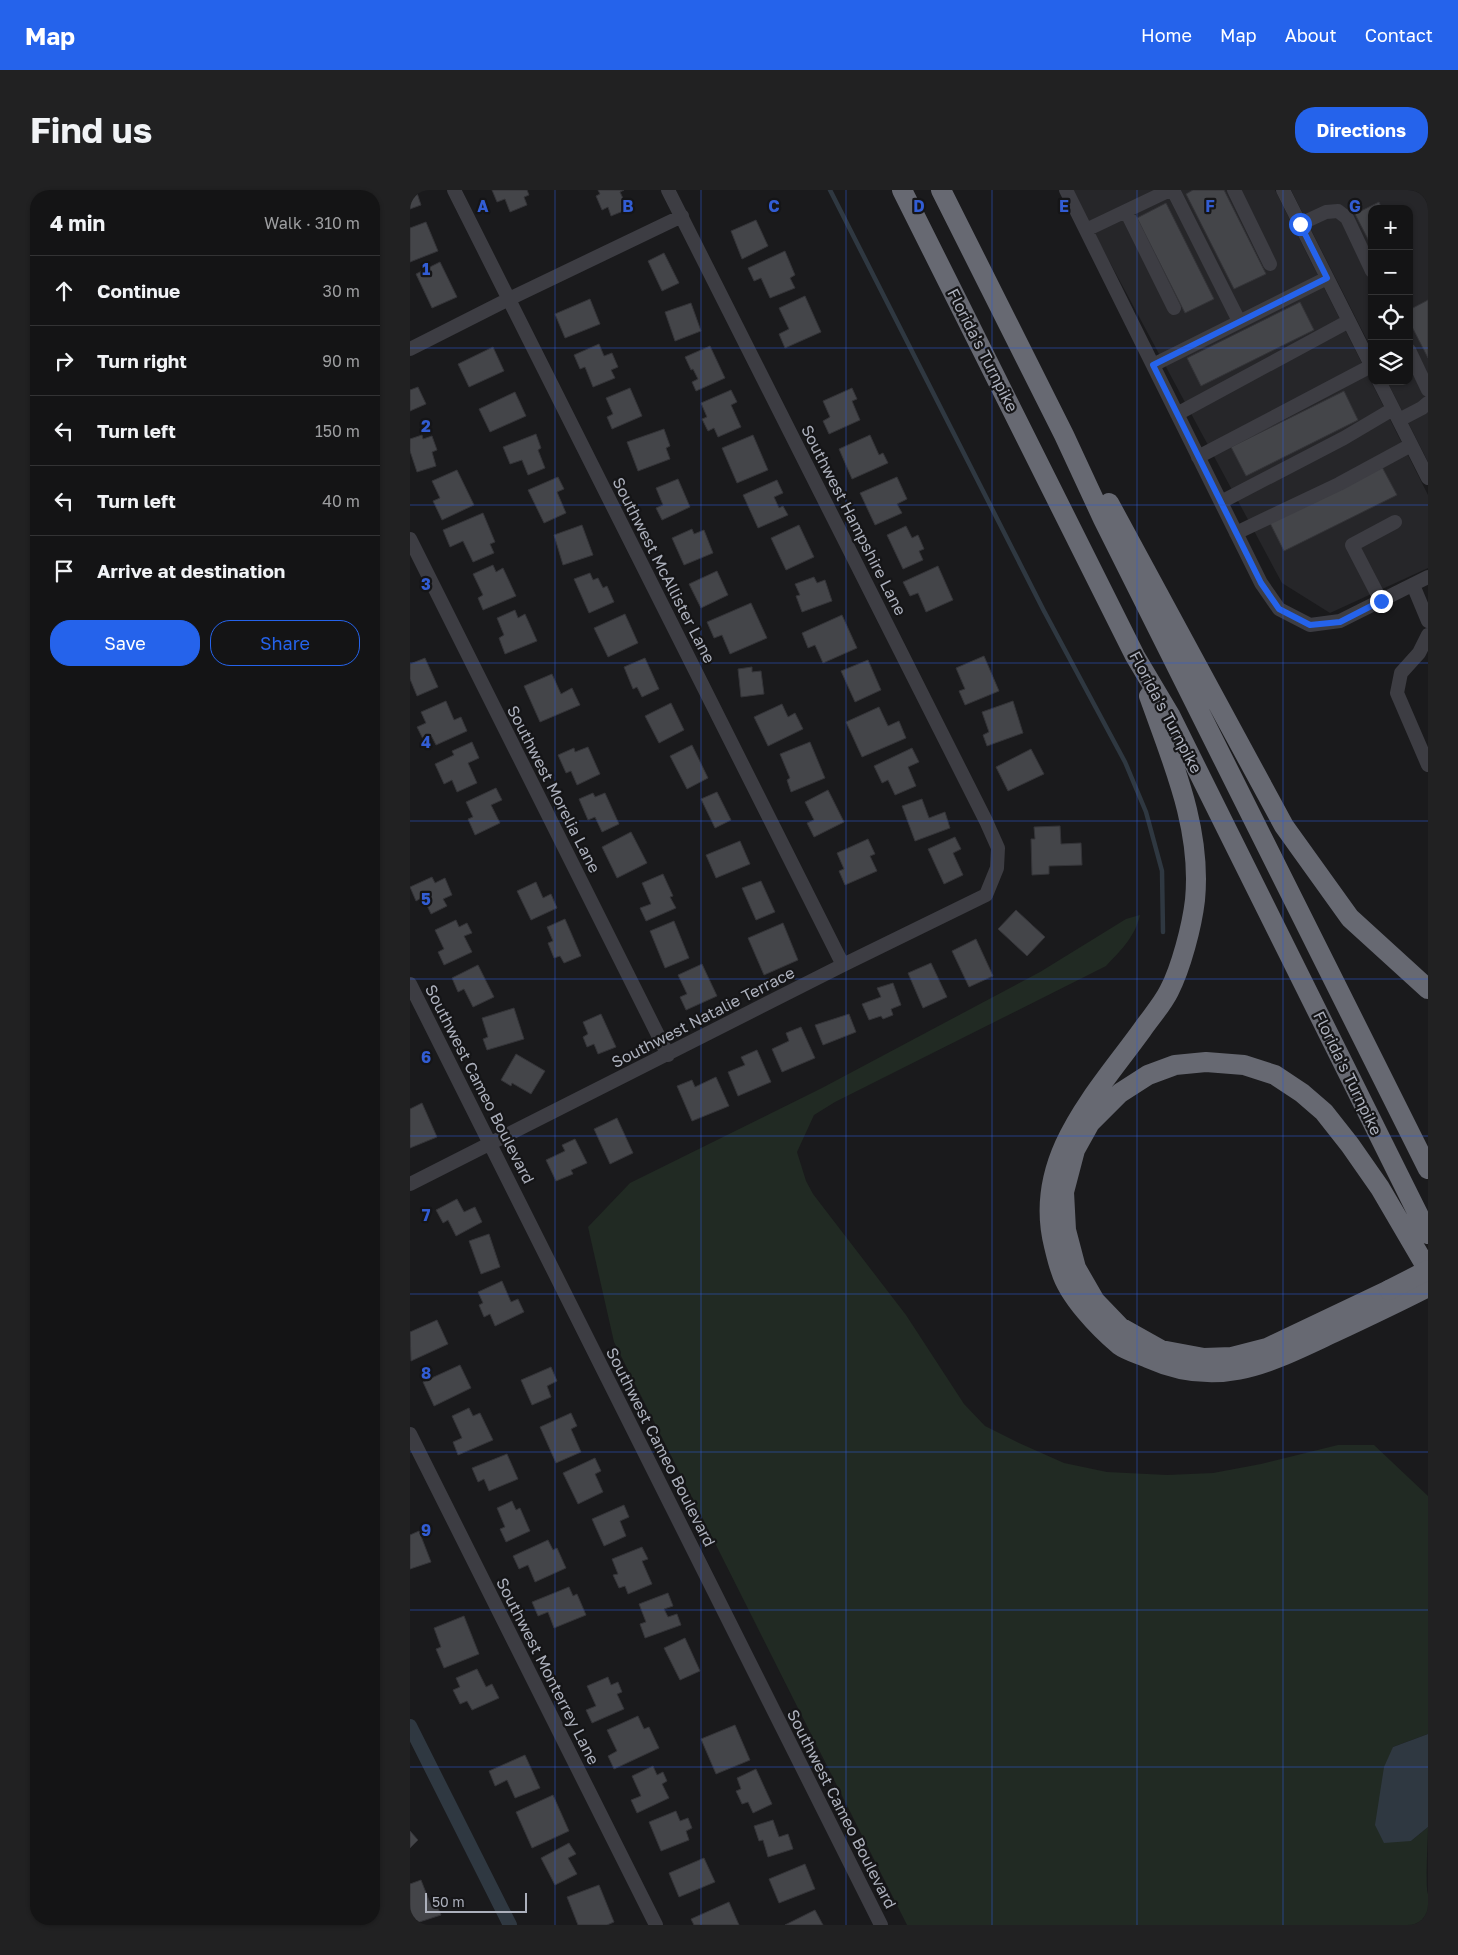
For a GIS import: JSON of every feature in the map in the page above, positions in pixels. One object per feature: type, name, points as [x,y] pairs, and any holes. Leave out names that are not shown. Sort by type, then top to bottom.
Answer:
[{"type":"highway","name":"Florida's Turnpike","points":[[902,190],[1136,656],[1170,715],[1428,1234]]},
{"type":"highway","name":"Florida's Turnpike","points":[[941,190],[1428,1169]]},
{"type":"highway","points":[[1064,435],[1113,510],[1284,826],[1350,918],[1428,989]]},
{"type":"highway","points":[[1136,656],[1181,786],[1190,820],[1195,860],[1195,900],[1184,950],[1169,992],[1080,1114],[1059,1154],[1050,1188],[1051,1232],[1061,1274],[1085,1313],[1122,1346],[1167,1367],[1207,1373],[1243,1370],[1274,1361],[1393,1296],[1428,1270],[1380,1188],[1324,1112],[1302,1093],[1275,1075],[1244,1064],[1206,1062],[1175,1065],[1148,1075],[1120,1093],[1090,1123],[1075,1150],[1064,1192],[1066,1230],[1076,1268],[1095,1301],[1120,1326],[1161,1350],[1204,1358],[1232,1357],[1267,1348],[1393,1296],[1428,1287]]},
{"type":"street","name":"Southwest McAllister Lane","points":[[454,190],[843,965]]},
{"type":"street","name":"Southwest Hampshire Lane","points":[[668,190],[986,821],[998,848],[997,868]]},
{"type":"street","points":[[1066,190],[1261,583],[1279,609],[1310,625],[1340,622],[1428,577]]},
{"type":"street","points":[[1086,230],[1171,190],[1239,321]]},
{"type":"street","points":[[1234,190],[1270,264]]},
{"type":"street","points":[[1283,190],[1368,358]]},
{"type":"street","points":[[1126,211],[1174,308]]},
{"type":"street","points":[[1300,224],[1326,212],[1338,211],[1347,218],[1368,262]]},
{"type":"street","points":[[410,349],[682,216]]},
{"type":"street","points":[[1153,365],[1327,278]]},
{"type":"street","points":[[1177,414],[1349,321]]},
{"type":"street","points":[[1413,358],[1428,390]]},
{"type":"street","points":[[1198,457],[1368,368]]},
{"type":"street","points":[[1381,385],[1428,478]]},
{"type":"street","points":[[1221,502],[1344,438],[1396,415],[1422,408],[1428,403]]},
{"type":"street","points":[[1236,533],[1338,484],[1411,445]]},
{"type":"street","points":[[1381,601],[1352,545],[1395,522]]},
{"type":"street","name":"Southwest Morelia Lane","points":[[410,539],[668,1055]]},
{"type":"street","points":[[1413,585],[1428,621]]},
{"type":"street","points":[[1428,635],[1419,653],[1401,673],[1397,693],[1428,765]]},
{"type":"street","name":"Southwest Natalie Terrace","points":[[410,1184],[843,965],[986,895],[997,868]]},
{"type":"street","name":"Southwest Cameo Boulevard","points":[[410,984],[881,1925]]},
{"type":"street","name":"Southwest Monterrey Lane","points":[[410,1434],[656,1925]]},
{"type":"shaded area","points":[[1071,190],[1275,190],[1368,375],[1368,385],[1373,385],[1428,495],[1428,568],[1330,613],[1282,583]]},
{"type":"shaded area","points":[[1291,190],[1428,190],[1428,462],[1389,385],[1413,385],[1413,205],[1368,205],[1368,342]]},
{"type":"shaded area","points":[[1140,915],[1131,937],[1106,966],[835,1102],[814,1115],[797,1152],[806,1181],[813,1194],[906,1315],[964,1404],[985,1426],[1064,1463],[1107,1472],[1167,1475],[1213,1473],[1261,1464],[1338,1445],[1374,1445],[1428,1496],[1428,1734],[1393,1747],[1411,1841],[1428,1827],[1428,1925],[907,1925],[614,1342],[588,1227],[630,1183],[822,1088],[1040,972],[1126,919]]},
{"type":"shaded area","points":[[1428,1734],[1428,1827],[1411,1841],[1384,1843],[1375,1825],[1384,1767],[1393,1747]]},
{"type":"building","points":[[416,190],[421,205],[410,209],[410,192]]},
{"type":"building","points":[[492,190],[527,190],[529,195],[524,197],[527,205],[510,212],[505,199],[497,202]]},
{"type":"building","points":[[598,190],[624,190],[620,192],[628,209],[611,216],[608,207],[602,210],[596,196],[600,194]]},
{"type":"building","points":[[1193,190],[1224,190],[1266,274],[1234,289],[1186,194]]},
{"type":"building","points":[[1166,203],[1214,299],[1185,313],[1137,218]]},
{"type":"building","points":[[1368,208],[1368,239],[1355,214]]},
{"type":"building","points":[[756,220],[768,246],[742,259],[731,231]]},
{"type":"building","points":[[426,222],[438,251],[410,262],[410,228]]},
{"type":"building","points":[[785,251],[795,275],[790,278],[795,288],[770,298],[761,278],[754,281],[748,268]]},
{"type":"building","points":[[664,253],[679,283],[662,291],[648,261]]},
{"type":"building","points":[[440,262],[457,297],[432,308],[416,274]]},
{"type":"building","points":[[805,296],[821,332],[785,348],[779,334],[789,329],[779,308]]},
{"type":"building","points":[[590,299],[600,324],[565,338],[555,314]]},
{"type":"building","points":[[1428,300],[1428,358],[1413,329],[1413,308]]},
{"type":"building","points":[[1300,302],[1314,330],[1201,386],[1187,358]]},
{"type":"building","points":[[691,303],[701,331],[675,341],[665,312]]},
{"type":"building","points":[[599,344],[604,356],[612,353],[618,367],[611,370],[615,378],[593,387],[585,367],[580,369],[574,355]]},
{"type":"building","points":[[710,346],[725,378],[696,391],[692,382],[698,379],[685,357]]},
{"type":"building","points":[[493,347],[504,371],[469,387],[458,364]]},
{"type":"building","points":[[418,387],[426,404],[410,411],[410,390]]},
{"type":"building","points":[[630,388],[642,416],[612,429],[607,417],[613,414],[606,398]]},
{"type":"building","points":[[852,388],[857,399],[852,401],[860,420],[829,434],[823,421],[830,417],[823,401]]},
{"type":"building","points":[[731,390],[737,402],[731,405],[741,427],[718,437],[714,428],[708,431],[702,419],[707,417],[701,403]]},
{"type":"building","points":[[1344,391],[1358,420],[1246,476],[1231,447]]},
{"type":"building","points":[[515,392],[526,416],[490,432],[479,409]]},
{"type":"building","points":[[664,429],[670,446],[666,448],[670,459],[638,471],[627,442]]},
{"type":"building","points":[[536,434],[541,448],[538,450],[545,468],[528,475],[522,460],[510,464],[503,447]]},
{"type":"building","points":[[422,435],[423,439],[432,436],[437,450],[432,452],[436,466],[417,472],[410,451],[410,439]]},
{"type":"building","points":[[753,435],[768,470],[737,483],[722,448]]},
{"type":"building","points":[[870,435],[879,455],[883,453],[888,463],[852,479],[839,449]]},
{"type":"building","points":[[1382,467],[1397,495],[1284,551],[1270,523]]},
{"type":"building","points":[[457,470],[474,505],[442,520],[433,501],[440,498],[432,481]]},
{"type":"building","points":[[558,477],[564,489],[557,492],[566,513],[544,523],[528,490]]},
{"type":"building","points":[[897,477],[907,499],[897,504],[902,513],[875,525],[860,493]]},
{"type":"building","points":[[678,479],[690,507],[662,520],[656,508],[663,505],[656,488]]},
{"type":"building","points":[[777,480],[783,493],[774,497],[779,508],[783,506],[788,515],[758,528],[743,495]]},
{"type":"building","points":[[483,513],[495,542],[490,544],[494,553],[473,562],[463,541],[450,547],[443,530]]},
{"type":"building","points":[[582,525],[593,555],[563,565],[554,535]]},
{"type":"building","points":[[799,525],[814,557],[786,570],[771,538]]},
{"type":"building","points":[[906,526],[912,538],[918,535],[924,549],[919,551],[923,560],[903,569],[887,535]]},
{"type":"building","points":[[692,529],[694,534],[704,530],[713,553],[684,565],[672,538]]},
{"type":"building","points":[[493,565],[496,572],[503,568],[516,596],[483,610],[478,598],[483,595],[473,574]]},
{"type":"building","points":[[938,566],[953,600],[926,612],[918,593],[910,596],[903,582]]},
{"type":"building","points":[[717,571],[728,595],[701,608],[689,584]]},
{"type":"building","points":[[590,573],[593,580],[598,578],[603,588],[607,586],[614,602],[589,613],[574,579]]},
{"type":"building","points":[[814,577],[817,583],[825,580],[832,601],[802,612],[796,596],[800,595],[795,584]]},
{"type":"building","points":[[751,603],[767,638],[730,654],[722,635],[714,638],[707,622]]},
{"type":"building","points":[[515,610],[518,618],[525,614],[537,641],[505,654],[499,638],[504,635],[497,618]]},
{"type":"building","points":[[625,614],[638,643],[608,657],[594,628]]},
{"type":"building","points":[[842,615],[857,648],[823,663],[815,645],[808,648],[802,633]]},
{"type":"building","points":[[984,656],[999,691],[965,705],[959,691],[965,689],[956,668]]},
{"type":"building","points":[[425,658],[438,687],[417,696],[410,679],[410,664]]},
{"type":"building","points":[[645,658],[659,689],[642,697],[637,687],[633,689],[624,667]]},
{"type":"building","points":[[868,660],[881,690],[855,702],[841,671]]},
{"type":"building","points":[[752,667],[752,672],[761,671],[764,694],[741,697],[738,669]]},
{"type":"building","points":[[552,674],[561,694],[572,688],[580,705],[540,722],[524,686]]},
{"type":"building","points":[[446,701],[454,720],[461,717],[467,731],[436,745],[432,737],[424,741],[417,727],[426,723],[421,712]]},
{"type":"building","points":[[1013,701],[1023,733],[987,746],[983,735],[989,732],[982,712]]},
{"type":"building","points":[[671,703],[684,730],[659,743],[645,716]]},
{"type":"building","points":[[782,704],[788,717],[795,713],[803,729],[768,746],[754,717]]},
{"type":"building","points":[[879,707],[888,726],[899,721],[906,738],[862,757],[846,722]]},
{"type":"building","points":[[472,742],[479,758],[468,763],[477,783],[457,792],[452,780],[444,784],[435,764],[454,755],[452,751]]},
{"type":"building","points":[[810,742],[825,778],[791,792],[787,780],[790,778],[780,754]]},
{"type":"building","points":[[692,745],[708,778],[687,789],[670,756]]},
{"type":"building","points":[[588,747],[600,774],[577,785],[571,771],[566,773],[558,755],[574,748],[575,752]]},
{"type":"building","points":[[912,748],[919,762],[908,767],[916,786],[895,795],[888,780],[882,783],[874,766]]},
{"type":"building","points":[[1031,749],[1044,774],[1008,791],[996,767]]},
{"type":"building","points":[[496,788],[502,800],[491,805],[500,823],[475,835],[468,819],[473,817],[466,802]]},
{"type":"building","points":[[828,790],[844,822],[814,837],[807,823],[814,820],[805,802]]},
{"type":"building","points":[[717,792],[731,820],[715,828],[701,799]]},
{"type":"building","points":[[593,793],[595,797],[605,793],[619,824],[602,832],[595,817],[588,820],[579,799]]},
{"type":"building","points":[[922,799],[929,818],[945,812],[950,828],[915,841],[902,806]]},
{"type":"building","points":[[1060,826],[1061,844],[1081,843],[1082,865],[1049,866],[1049,874],[1032,875],[1031,839],[1035,839],[1034,827]]},
{"type":"building","points":[[631,832],[647,863],[617,878],[602,847]]},
{"type":"building","points":[[955,837],[961,849],[953,853],[963,875],[944,884],[928,849]]},
{"type":"building","points":[[868,839],[875,854],[870,856],[877,871],[845,885],[839,871],[844,869],[837,853]]},
{"type":"building","points":[[740,841],[750,864],[716,878],[706,855]]},
{"type":"building","points":[[663,874],[673,896],[670,897],[676,908],[646,921],[640,908],[651,904],[642,883]]},
{"type":"building","points":[[432,877],[435,883],[445,878],[452,895],[443,899],[447,906],[431,914],[423,897],[416,901],[410,887]]},
{"type":"building","points":[[761,881],[775,912],[756,920],[742,888]]},
{"type":"building","points":[[536,882],[543,898],[551,894],[557,908],[531,920],[517,891]]},
{"type":"building","points":[[1016,910],[1045,937],[1027,956],[998,929]]},
{"type":"building","points":[[565,919],[581,956],[564,963],[560,956],[554,958],[548,943],[553,941],[547,927]]},
{"type":"building","points":[[456,920],[459,927],[467,923],[472,933],[464,936],[472,952],[444,965],[438,952],[444,949],[435,930]]},
{"type":"building","points":[[674,921],[689,958],[665,968],[650,931]]},
{"type":"building","points":[[783,923],[798,960],[764,975],[748,938]]},
{"type":"building","points":[[976,939],[993,976],[969,987],[952,951]]},
{"type":"building","points":[[931,963],[947,997],[923,1008],[908,973]]},
{"type":"building","points":[[702,964],[717,996],[686,1010],[680,997],[687,994],[678,975]]},
{"type":"building","points":[[478,965],[494,997],[473,1007],[464,989],[458,992],[452,978]]},
{"type":"building","points":[[893,983],[901,1005],[891,1009],[893,1015],[883,1019],[881,1016],[869,1020],[862,1004],[881,997],[877,988]]},
{"type":"building","points":[[514,1008],[524,1039],[487,1050],[483,1039],[488,1037],[482,1018]]},
{"type":"building","points":[[601,1014],[616,1047],[598,1054],[594,1044],[587,1047],[583,1037],[588,1034],[583,1022]]},
{"type":"building","points":[[849,1014],[856,1032],[823,1045],[815,1025]]},
{"type":"building","points":[[801,1027],[815,1058],[782,1072],[772,1049],[789,1041],[786,1033]]},
{"type":"building","points":[[757,1050],[771,1082],[738,1096],[728,1072],[745,1065],[741,1057]]},
{"type":"building","points":[[516,1054],[545,1071],[531,1094],[512,1083],[511,1086],[501,1080]]},
{"type":"building","points":[[716,1077],[729,1106],[692,1121],[677,1086],[692,1080],[695,1087]]},
{"type":"building","points":[[422,1103],[437,1137],[410,1148],[410,1109]]},
{"type":"building","points":[[617,1118],[633,1153],[610,1164],[594,1129]]},
{"type":"building","points":[[575,1139],[587,1163],[571,1170],[573,1174],[556,1181],[546,1160],[565,1151],[562,1145]]},
{"type":"building","points":[[457,1199],[464,1212],[475,1207],[482,1222],[456,1236],[448,1220],[443,1223],[436,1210]]},
{"type":"building","points":[[489,1234],[500,1267],[481,1274],[469,1241]]},
{"type":"building","points":[[502,1281],[511,1302],[518,1299],[524,1312],[495,1326],[490,1314],[484,1317],[479,1305],[483,1303],[478,1292]]},
{"type":"building","points":[[437,1320],[448,1344],[411,1361],[410,1332]]},
{"type":"building","points":[[460,1365],[471,1388],[434,1406],[423,1382]]},
{"type":"building","points":[[551,1367],[557,1381],[547,1386],[551,1397],[532,1405],[521,1380]]},
{"type":"building","points":[[469,1408],[473,1416],[480,1413],[493,1440],[458,1455],[453,1442],[462,1438],[452,1416]]},
{"type":"building","points":[[571,1413],[577,1426],[571,1429],[581,1452],[556,1463],[540,1427]]},
{"type":"building","points":[[507,1454],[518,1479],[489,1491],[484,1479],[478,1482],[472,1468]]},
{"type":"building","points":[[595,1458],[601,1471],[595,1474],[603,1492],[578,1504],[563,1473]]},
{"type":"building","points":[[512,1501],[516,1510],[520,1508],[530,1531],[506,1542],[500,1529],[505,1527],[497,1508]]},
{"type":"building","points":[[624,1505],[629,1517],[620,1521],[626,1536],[604,1546],[592,1519]]},
{"type":"building","points":[[419,1531],[431,1562],[410,1569],[410,1535]]},
{"type":"building","points":[[548,1540],[553,1550],[557,1548],[566,1568],[535,1582],[528,1565],[519,1569],[513,1556]]},
{"type":"building","points":[[642,1547],[648,1559],[642,1561],[652,1584],[628,1594],[625,1586],[619,1588],[613,1575],[618,1574],[612,1559]]},
{"type":"building","points":[[569,1587],[573,1596],[577,1594],[586,1615],[554,1628],[548,1612],[538,1616],[532,1602]]},
{"type":"building","points":[[668,1593],[673,1606],[664,1609],[668,1617],[677,1614],[681,1625],[645,1638],[640,1624],[646,1622],[639,1604]]},
{"type":"building","points":[[464,1616],[479,1654],[444,1668],[436,1649],[441,1647],[434,1628]]},
{"type":"building","points":[[685,1638],[700,1671],[680,1680],[664,1648]]},
{"type":"building","points":[[477,1669],[486,1687],[492,1684],[499,1698],[472,1710],[467,1701],[460,1704],[453,1690],[460,1687],[456,1678]]},
{"type":"building","points":[[608,1677],[611,1685],[618,1682],[622,1692],[617,1694],[624,1709],[592,1723],[586,1710],[596,1706],[587,1686]]},
{"type":"building","points":[[638,1716],[644,1729],[649,1727],[659,1748],[614,1769],[608,1756],[617,1751],[607,1730]]},
{"type":"building","points":[[735,1725],[750,1760],[716,1774],[701,1739]]},
{"type":"building","points":[[525,1755],[540,1788],[515,1798],[507,1780],[495,1786],[489,1771]]},
{"type":"building","points":[[653,1766],[657,1775],[663,1772],[667,1781],[662,1784],[669,1798],[637,1813],[631,1800],[641,1796],[632,1776]]},
{"type":"building","points":[[756,1769],[772,1804],[753,1813],[748,1802],[742,1804],[736,1791],[741,1789],[737,1778]]},
{"type":"building","points":[[553,1795],[569,1831],[532,1848],[516,1812]]},
{"type":"building","points":[[676,1811],[680,1821],[688,1818],[692,1828],[686,1831],[689,1840],[661,1851],[649,1822]]},
{"type":"building","points":[[773,1820],[779,1837],[788,1834],[793,1849],[768,1857],[763,1840],[759,1841],[754,1826]]},
{"type":"building","points":[[410,1831],[418,1840],[410,1848]]},
{"type":"building","points":[[569,1843],[576,1854],[568,1858],[577,1874],[555,1885],[541,1858]]},
{"type":"building","points":[[704,1858],[715,1882],[679,1897],[669,1873]]},
{"type":"building","points":[[805,1864],[815,1889],[779,1903],[769,1879]]},
{"type":"building","points":[[421,1880],[430,1903],[435,1901],[441,1915],[410,1925],[410,1884]]},
{"type":"building","points":[[599,1885],[614,1922],[607,1925],[578,1925],[567,1897]]},
{"type":"building","points":[[729,1902],[739,1925],[694,1925],[691,1919]]},
{"type":"building","points":[[815,1910],[823,1925],[785,1925]]},
{"type":"waterway","points":[[830,190],[1044,611],[1125,762],[1146,812],[1162,871],[1163,932]]},
{"type":"waterway","points":[[410,1726],[510,1925]]},
{"type":"route","points":[[1300,224],[1327,278],[1153,365],[1261,583],[1279,609],[1310,625],[1340,622],[1381,601]]}]
